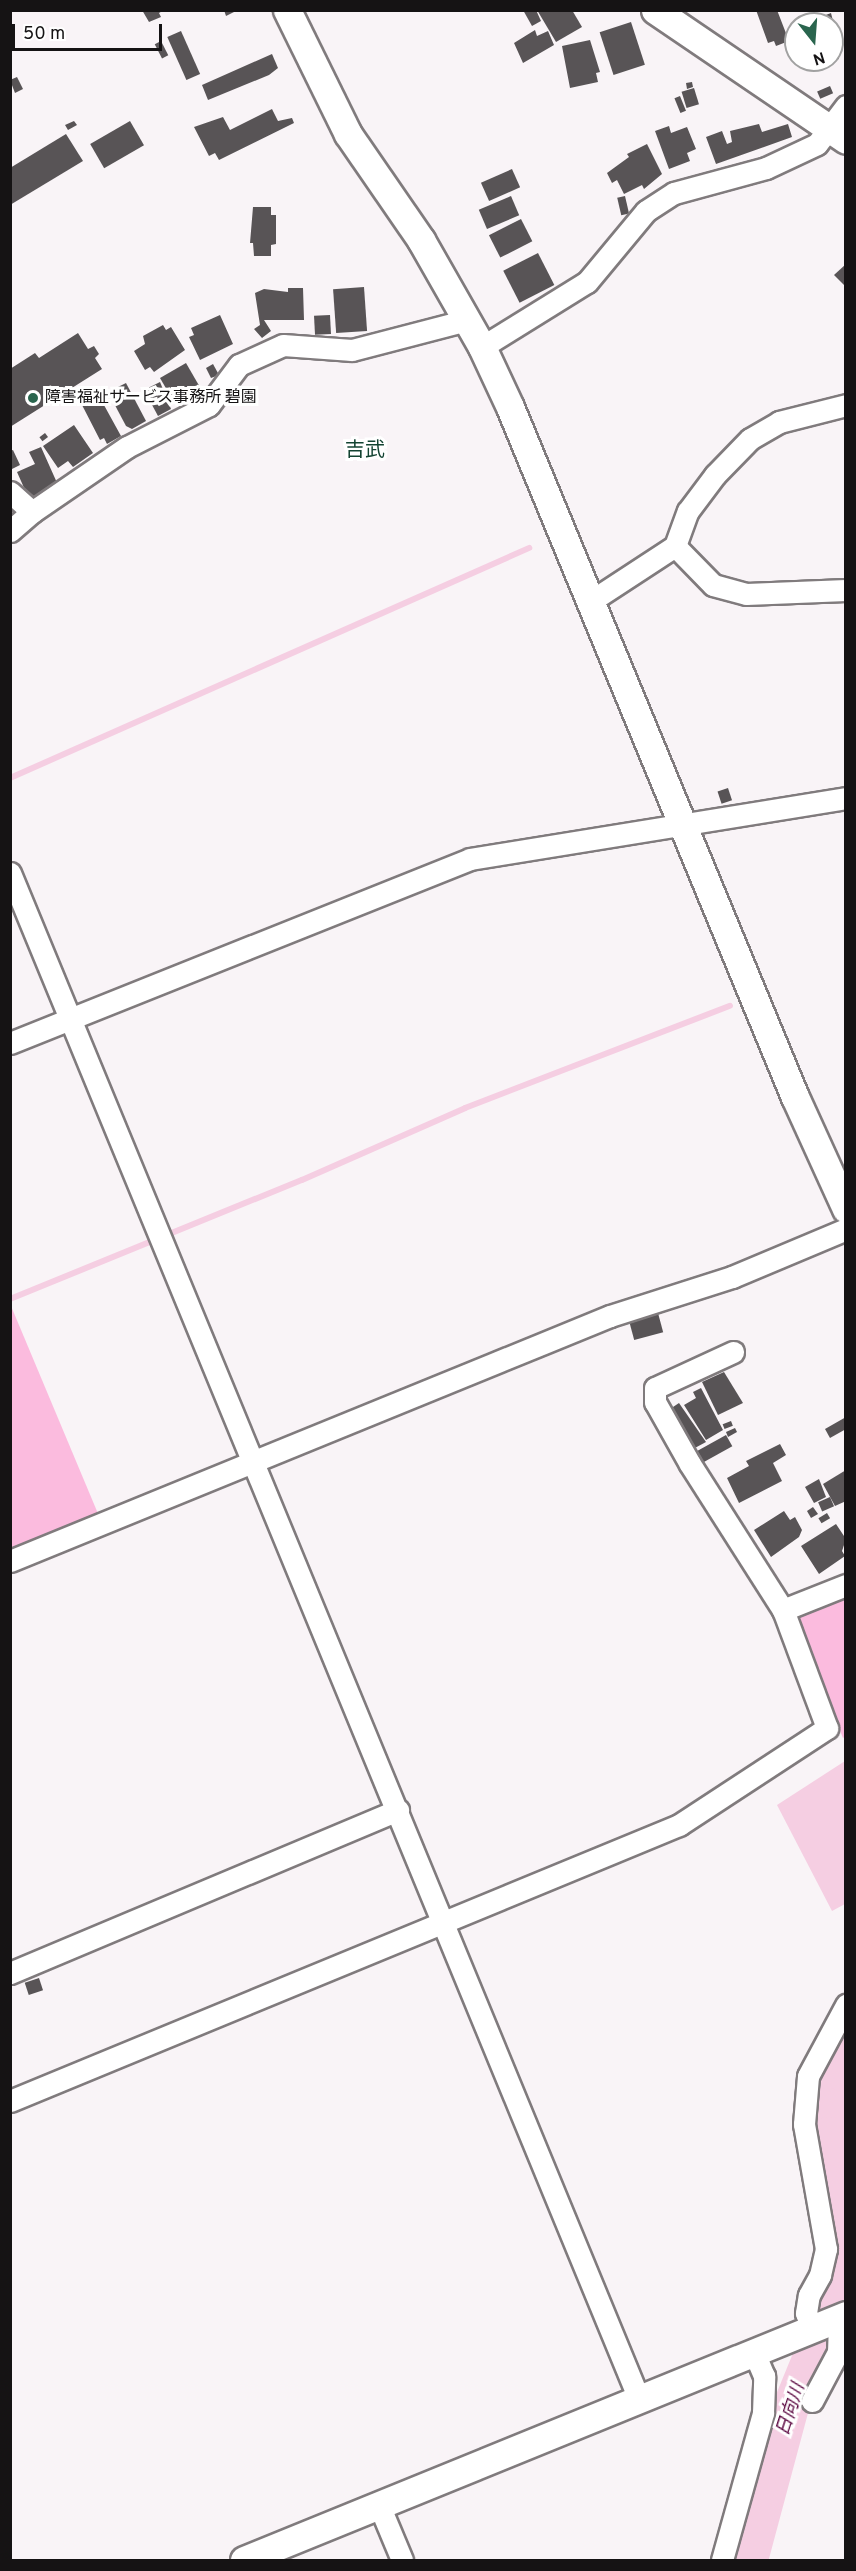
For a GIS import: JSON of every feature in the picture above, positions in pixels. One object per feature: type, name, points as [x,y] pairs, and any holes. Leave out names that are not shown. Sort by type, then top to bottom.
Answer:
[{"type":"street","points":[[287,10],[348,134],[421,240],[482,347],[846,1209]]},
{"type":"street","points":[[655,10],[837,134]]},
{"type":"street","points":[[482,347],[587,282],[646,211],[674,193],[766,168],[837,134],[846,106]]},
{"type":"street","points":[[10,531],[32,512],[127,447],[209,405],[239,365],[283,345],[352,350],[466,320]]},
{"type":"street","points":[[591,601],[675,546],[688,511],[715,475],[750,439],[779,422],[846,405]]},
{"type":"street","points":[[10,492],[32,512]]},
{"type":"street","points":[[675,546],[713,585],[746,594],[846,590]]},
{"type":"street","points":[[10,1043],[470,860],[846,798]]},
{"type":"street","points":[[10,873],[639,2399]]},
{"type":"street","points":[[10,1561],[610,1316],[732,1277],[846,1229]]},
{"type":"street","points":[[10,2101],[679,1825],[827,1728],[783,1610],[690,1464],[655,1402],[656,1388],[733,1352]]},
{"type":"street","points":[[783,1610],[846,1585]]},
{"type":"street","points":[[10,1972],[398,1810]]},
{"type":"street","points":[[809,2329],[806,2313],[809,2295],[820,2275],[826,2249],[804,2124],[808,2076],[846,2006]]},
{"type":"street","points":[[244,2560],[842,2317],[838,2352],[812,2401]]},
{"type":"street","points":[[722,2560],[764,2413],[764,2376],[754,2352]]},
{"type":"street","points":[[379,2505],[402,2560]]},
{"type":"shaded area","points":[[11,1306],[99,1516],[10,1553]]},
{"type":"shaded area","points":[[845,1592],[846,1736],[843,1738],[797,1625],[800,1611]]},
{"type":"shaded area","points":[[845,1761],[845,1904],[832,1911],[777,1805]]},
{"type":"building","points":[[142,10],[164,10],[159,13],[161,17],[149,22]]},
{"type":"building","points":[[224,10],[233,10],[234,12],[226,16]]},
{"type":"building","points":[[523,10],[536,10],[541,21],[532,26]]},
{"type":"building","points":[[537,10],[572,10],[582,27],[556,42]]},
{"type":"building","points":[[756,10],[777,10],[784,28],[784,43],[776,46],[774,41],[768,43]]},
{"type":"building","points":[[631,22],[645,65],[614,75],[600,32]]},
{"type":"building","points":[[535,30],[537,36],[548,31],[554,45],[523,63],[514,43]]},
{"type":"building","points":[[181,31],[200,74],[186,80],[167,37]]},
{"type":"building","points":[[590,40],[600,72],[596,73],[598,82],[570,88],[562,46]]},
{"type":"building","points":[[161,41],[168,55],[162,58],[155,44]]},
{"type":"building","points":[[272,54],[278,68],[269,75],[208,100],[202,85]]},
{"type":"building","points":[[17,77],[23,89],[15,93],[10,80]]},
{"type":"building","points":[[692,82],[693,87],[687,89],[686,83]]},
{"type":"building","points":[[830,86],[833,93],[820,99],[817,91]]},
{"type":"building","points":[[694,88],[699,104],[687,108],[682,92]]},
{"type":"building","points":[[680,96],[686,111],[680,113],[674,98]]},
{"type":"building","points":[[272,109],[278,121],[292,118],[294,123],[219,160],[215,153],[209,156],[194,127],[223,117],[230,130]]},
{"type":"building","points":[[74,121],[77,125],[68,130],[65,125]]},
{"type":"building","points":[[130,121],[144,145],[104,168],[90,144]]},
{"type":"building","points":[[759,124],[762,132],[788,124],[792,137],[716,164],[706,137],[722,131],[727,144],[732,142],[730,131]]},
{"type":"building","points":[[669,126],[671,133],[687,127],[696,149],[687,153],[690,161],[669,169],[655,131]]},
{"type":"building","points":[[66,134],[83,161],[10,205],[10,168]]},
{"type":"building","points":[[647,144],[662,174],[644,189],[642,185],[624,194],[617,180],[612,183],[607,173],[629,157],[627,154]]},
{"type":"building","points":[[512,169],[520,187],[489,201],[481,183]]},
{"type":"building","points":[[511,196],[519,215],[487,229],[479,210]]},
{"type":"building","points":[[625,196],[629,214],[621,215],[617,198]]},
{"type":"building","points":[[253,207],[271,207],[271,215],[276,215],[276,244],[271,245],[271,256],[254,256],[253,243],[250,243]]},
{"type":"building","points":[[521,219],[532,241],[500,258],[489,235]]},
{"type":"building","points":[[538,253],[554,285],[520,303],[503,271]]},
{"type":"building","points":[[846,264],[846,287],[834,275]]},
{"type":"building","points":[[364,287],[367,331],[336,333],[333,289]]},
{"type":"building","points":[[288,288],[303,288],[304,320],[264,320],[271,331],[262,338],[254,329],[260,325],[255,293],[264,289],[288,292]]},
{"type":"building","points":[[220,315],[233,344],[200,360],[189,337],[194,335],[191,328]]},
{"type":"building","points":[[330,315],[331,334],[315,335],[314,316]]},
{"type":"building","points":[[163,325],[166,330],[171,327],[185,350],[154,372],[150,367],[145,370],[134,351],[145,344],[143,336]]},
{"type":"building","name":"障害福祉サービス事務所 碧園","points":[[78,333],[88,349],[94,346],[99,354],[95,358],[102,369],[10,427],[10,369],[35,353],[39,358]]},
{"type":"building","points":[[186,363],[201,389],[175,404],[160,378]]},
{"type":"building","points":[[213,364],[219,375],[211,378],[206,368]]},
{"type":"building","points":[[160,382],[171,409],[158,416],[144,390]]},
{"type":"building","points":[[126,383],[146,421],[132,429],[126,426],[108,392]]},
{"type":"building","points":[[99,396],[121,436],[107,444],[104,438],[100,440],[82,405]]},
{"type":"building","points":[[74,425],[93,453],[73,467],[68,461],[58,468],[43,446]]},
{"type":"building","points":[[45,433],[48,437],[42,441],[39,437]]},
{"type":"building","points":[[41,447],[58,485],[29,499],[17,472],[35,464],[29,452]]},
{"type":"building","points":[[13,450],[20,465],[10,470],[10,451]]},
{"type":"building","points":[[728,788],[732,800],[722,804],[718,791]]},
{"type":"building","points":[[658,1313],[663,1332],[634,1340],[629,1321]]},
{"type":"building","points":[[724,1372],[743,1403],[718,1415],[702,1382]]},
{"type":"building","points":[[701,1388],[723,1430],[706,1440],[684,1405],[696,1398],[693,1392]]},
{"type":"building","points":[[679,1403],[706,1442],[693,1449],[670,1409]]},
{"type":"building","points":[[846,1417],[846,1429],[830,1438],[825,1429]]},
{"type":"building","points":[[731,1421],[733,1426],[725,1429],[723,1424]]},
{"type":"building","points":[[735,1428],[737,1432],[728,1437],[726,1432]]},
{"type":"building","points":[[726,1435],[732,1446],[702,1463],[695,1452]]},
{"type":"building","points":[[780,1444],[786,1455],[773,1463],[782,1481],[739,1503],[727,1478],[749,1466],[746,1461]]},
{"type":"building","points":[[846,1470],[846,1501],[835,1506],[823,1484]]},
{"type":"building","points":[[819,1479],[826,1497],[814,1503],[805,1487]]},
{"type":"building","points":[[830,1497],[834,1506],[822,1511],[818,1502]]},
{"type":"building","points":[[813,1507],[818,1514],[811,1518],[807,1511]]},
{"type":"building","points":[[784,1511],[790,1520],[795,1517],[802,1530],[799,1537],[771,1557],[754,1530]]},
{"type":"building","points":[[827,1513],[830,1518],[822,1523],[818,1518]]},
{"type":"building","points":[[836,1524],[846,1539],[842,1551],[845,1556],[819,1574],[801,1546]]},
{"type":"building","points":[[39,1978],[43,1990],[29,1995],[25,1983]]},
{"type":"waterway","points":[[10,778],[529,548]]},
{"type":"waterway","points":[[10,1299],[302,1180],[465,1108],[730,1006]]},
{"type":"waterway","name":"日向川","points":[[846,2047],[834,2066],[828,2106],[828,2135],[846,2254]]},
{"type":"waterway","name":"日向川","points":[[750,2560],[792,2403],[842,2281],[846,2263]]},
{"type":"place","name":"障害福祉サービス事務所 碧園","points":[[33,398]]},
{"type":"district","name":"吉武","points":[[365,451]]}]
